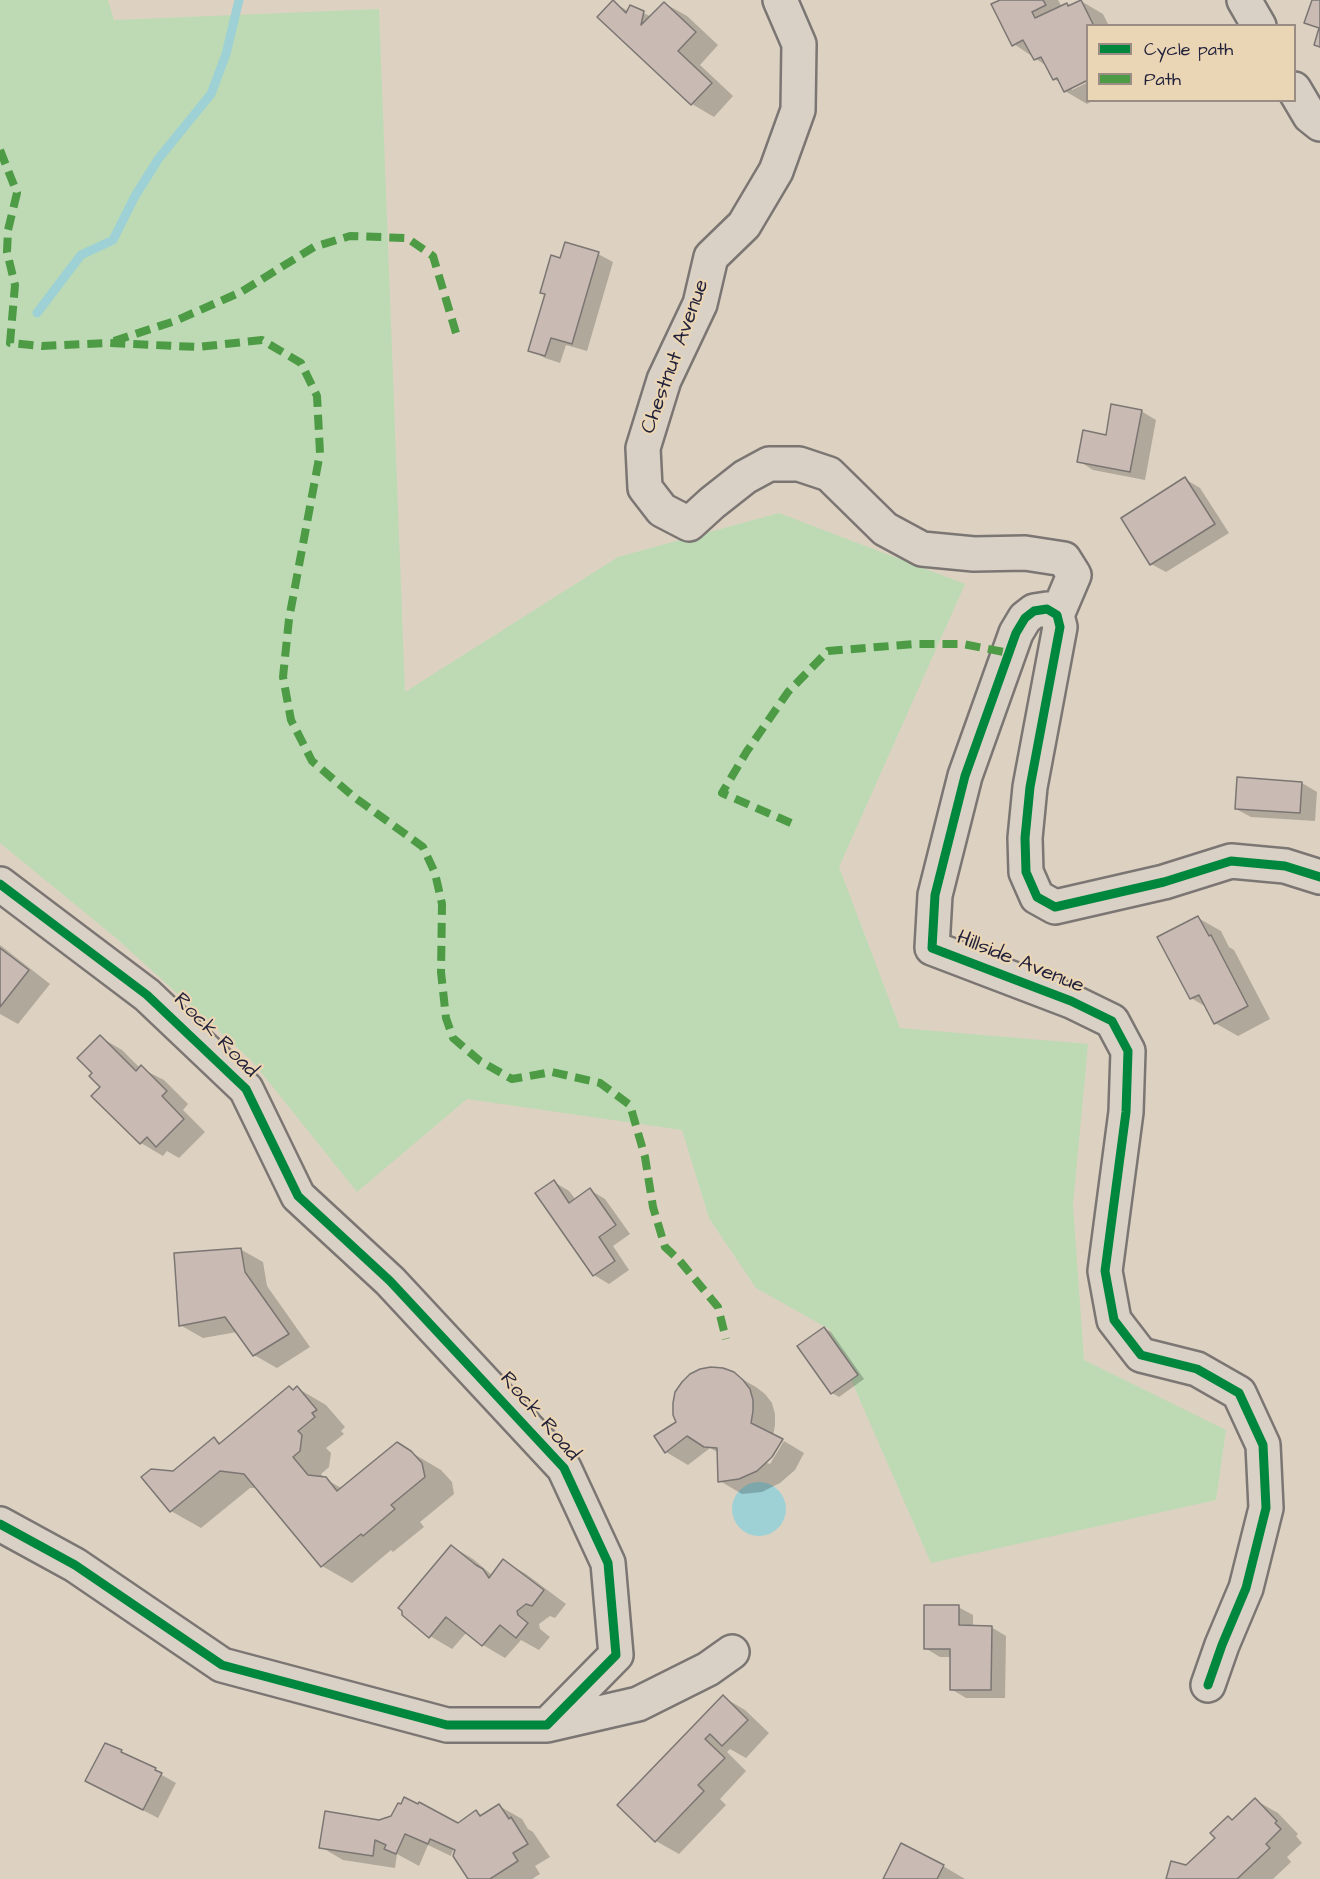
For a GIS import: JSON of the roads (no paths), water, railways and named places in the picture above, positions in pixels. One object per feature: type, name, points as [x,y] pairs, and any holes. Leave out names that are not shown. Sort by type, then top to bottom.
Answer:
[{"type":"street","name":"Chestnut Avenue","points":[[780,0],[799,44],[798,110],[776,171],[744,225],[711,257],[700,304],[664,380],[643,448],[645,488],[662,510],[689,524],[745,477],[769,464],[799,464],[829,474],[885,530],[922,549],[974,554],[1025,554],[1064,559],[1074,575],[1057,615]]},
{"type":"street","points":[[1244,0],[1258,24]]},
{"type":"street","points":[[1296,92],[1310,116],[1320,124]]},
{"type":"street","name":"Hillside Avenue","points":[[1057,615],[1047,609],[1034,611],[1025,618],[1016,633],[965,777],[935,896],[932,948],[1071,1001],[1112,1021],[1128,1051],[1126,1112],[1105,1271],[1114,1320],[1141,1355],[1197,1370],[1239,1394],[1263,1445],[1266,1508],[1246,1588],[1208,1685]]},
{"type":"street","points":[[1057,615],[1060,627],[1030,787],[1025,838],[1026,872],[1037,897],[1055,907],[1164,882],[1231,861],[1285,866],[1320,877]]},
{"type":"street","name":"Rock Road","points":[[0,884],[147,995],[246,1089],[298,1196],[390,1281],[564,1468],[608,1563],[616,1655],[547,1725]]},
{"type":"street","points":[[0,1524],[75,1565],[222,1665],[447,1725],[547,1725],[638,1704],[708,1669],[732,1652]]},
{"type":"water","points":[[759,1482],[769,1484],[778,1490],[784,1499],[786,1509],[784,1519],[778,1528],[769,1534],[759,1536],[749,1534],[740,1528],[734,1519],[732,1509],[734,1499],[740,1490],[749,1484]]},
{"type":"waterway","points":[[37,313],[81,255],[113,240],[135,196],[159,158],[211,94],[226,54],[239,0]]}]
